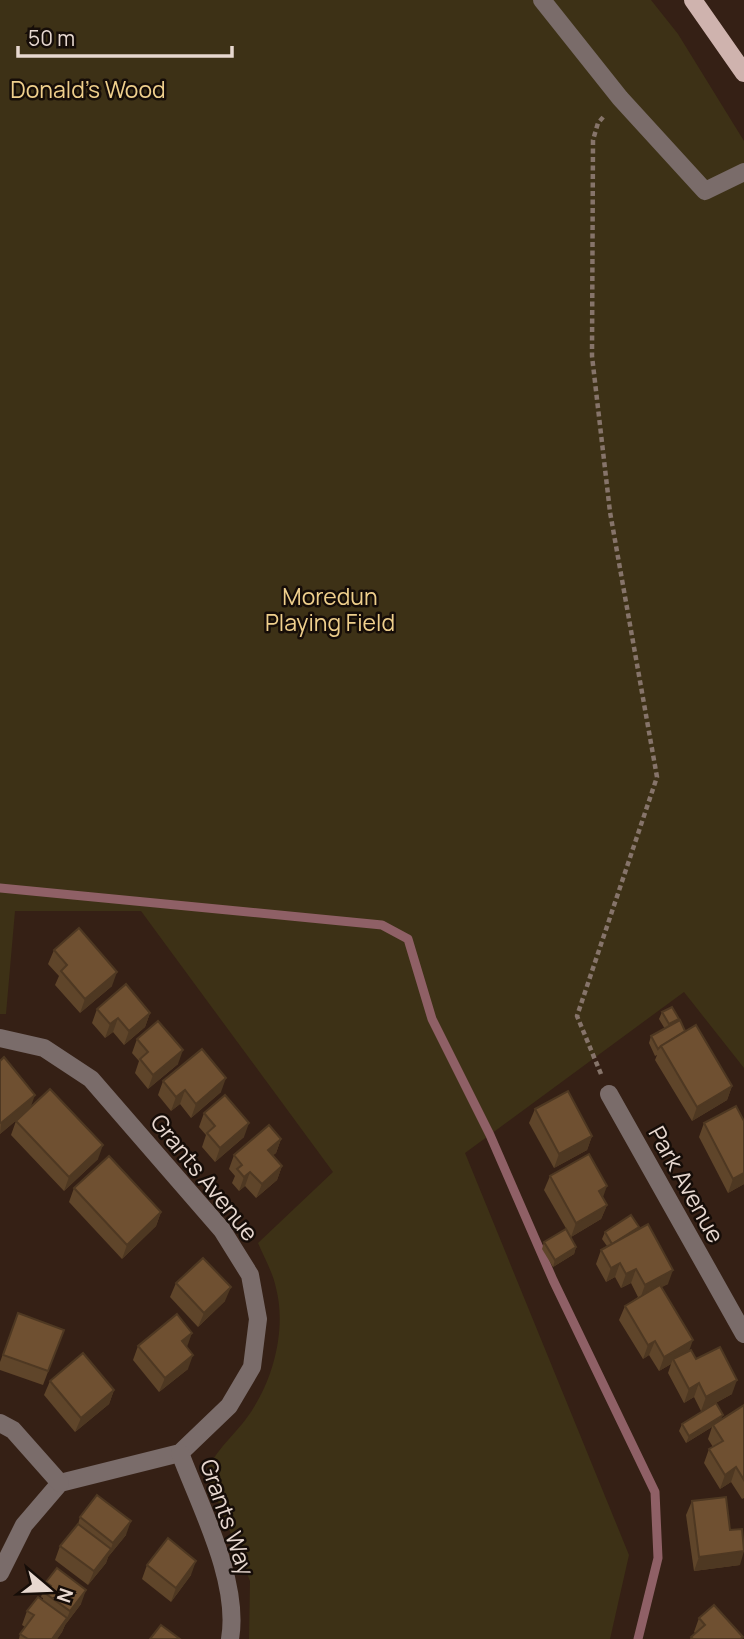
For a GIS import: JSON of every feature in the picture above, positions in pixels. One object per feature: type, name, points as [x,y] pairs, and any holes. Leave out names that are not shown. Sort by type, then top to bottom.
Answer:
[{"type":"main road","points":[[693,0],[744,73]]},
{"type":"street","points":[[542,0],[620,99],[705,191],[744,172]]},
{"type":"street","name":"Grants Avenue","points":[[0,1038],[44,1048],[91,1079],[222,1230],[250,1275],[258,1319],[252,1367],[229,1406],[180,1453],[60,1483]]},
{"type":"street","name":"Park Avenue","points":[[609,1094],[744,1334]]},
{"type":"street","points":[[0,1423],[13,1430],[60,1483],[24,1525],[0,1573]]},
{"type":"street","name":"Grants Way","points":[[180,1453],[218,1551],[229,1591],[230,1639]]},
{"type":"path","points":[[609,1094],[578,1016],[657,777],[610,512],[592,356],[593,140],[598,123],[620,99]]},
{"type":"green space","points":[[0,0],[651,0],[678,34],[744,141],[744,1068],[684,992],[465,1153],[629,1555],[610,1639],[249,1639],[250,1581],[206,1472],[254,1407],[268,1380],[277,1349],[279,1303],[273,1277],[258,1243],[333,1172],[141,911],[15,911],[6,1014],[0,1014]]},
{"type":"building","points":[[79,928],[117,972],[85,999],[61,971],[67,965],[54,950]]},
{"type":"building","points":[[126,984],[150,1013],[129,1031],[118,1018],[110,1024],[97,1009]]},
{"type":"building","points":[[672,1007],[679,1019],[669,1024],[662,1012]]},
{"type":"building","points":[[680,1020],[685,1031],[658,1049],[651,1036]]},
{"type":"building","points":[[158,1021],[183,1050],[153,1075],[140,1059],[148,1052],[137,1039]]},
{"type":"building","points":[[696,1025],[732,1086],[697,1107],[661,1046]]},
{"type":"building","points":[[202,1049],[226,1078],[196,1104],[185,1090],[176,1097],[163,1081]]},
{"type":"building","points":[[4,1057],[35,1095],[1,1123],[0,1061]]},
{"type":"building","points":[[50,1089],[103,1145],[69,1177],[16,1121]]},
{"type":"building","points":[[568,1091],[592,1136],[559,1154],[535,1109]]},
{"type":"building","points":[[225,1095],[249,1123],[220,1148],[207,1133],[215,1126],[204,1113]]},
{"type":"building","points":[[736,1106],[744,1121],[744,1173],[733,1179],[704,1123]]},
{"type":"building","points":[[269,1125],[281,1139],[268,1150],[282,1166],[262,1184],[250,1172],[244,1177],[237,1169],[242,1165],[234,1155]]},
{"type":"building","points":[[589,1154],[607,1186],[599,1191],[607,1205],[576,1223],[550,1176]]},
{"type":"building","points":[[109,1156],[161,1212],[127,1245],[74,1188]]},
{"type":"building","points":[[631,1215],[639,1227],[612,1244],[605,1232]]},
{"type":"building","points":[[648,1224],[673,1270],[645,1285],[636,1269],[626,1274],[620,1263],[611,1268],[601,1250]]},
{"type":"building","points":[[566,1229],[576,1247],[555,1260],[544,1242]]},
{"type":"building","points":[[203,1258],[231,1287],[204,1313],[176,1283]]},
{"type":"building","points":[[660,1285],[693,1340],[664,1357],[655,1341],[648,1345],[625,1306]]},
{"type":"building","points":[[18,1313],[64,1330],[48,1371],[3,1355]]},
{"type":"building","points":[[177,1314],[192,1333],[182,1341],[193,1355],[165,1378],[138,1346]]},
{"type":"building","points":[[720,1347],[737,1380],[706,1397],[699,1383],[689,1389],[673,1359],[691,1350],[696,1359]]},
{"type":"building","points":[[83,1353],[114,1390],[81,1418],[50,1381]]},
{"type":"building","points":[[716,1403],[723,1415],[689,1436],[682,1424]]},
{"type":"building","points":[[744,1405],[744,1480],[736,1467],[725,1475],[709,1449],[723,1441],[713,1425]]},
{"type":"building","points":[[97,1495],[131,1521],[113,1543],[80,1517]]},
{"type":"building","points":[[726,1497],[730,1530],[742,1529],[744,1551],[699,1557],[692,1501]]},
{"type":"building","points":[[78,1524],[111,1549],[94,1571],[60,1546]]},
{"type":"building","points":[[168,1538],[196,1561],[176,1588],[147,1565]]},
{"type":"building","points":[[57,1568],[86,1590],[70,1611],[45,1593],[51,1586],[46,1582]]},
{"type":"building","points":[[38,1597],[67,1618],[52,1639],[28,1639],[20,1634],[34,1615],[27,1611]]},
{"type":"building","points":[[714,1605],[743,1637],[691,1637],[705,1625],[699,1618]]},
{"type":"building","points":[[161,1625],[180,1639],[150,1639]]},
{"type":"waterway","points":[[0,888],[382,925],[408,939],[432,1019],[490,1135],[553,1280],[655,1492],[658,1558],[638,1639]]},
{"type":"park label","name":"Donald's Wood","points":[[88,89]]},
{"type":"park label","name":"Moredun Playing Field","points":[[330,609]]}]
